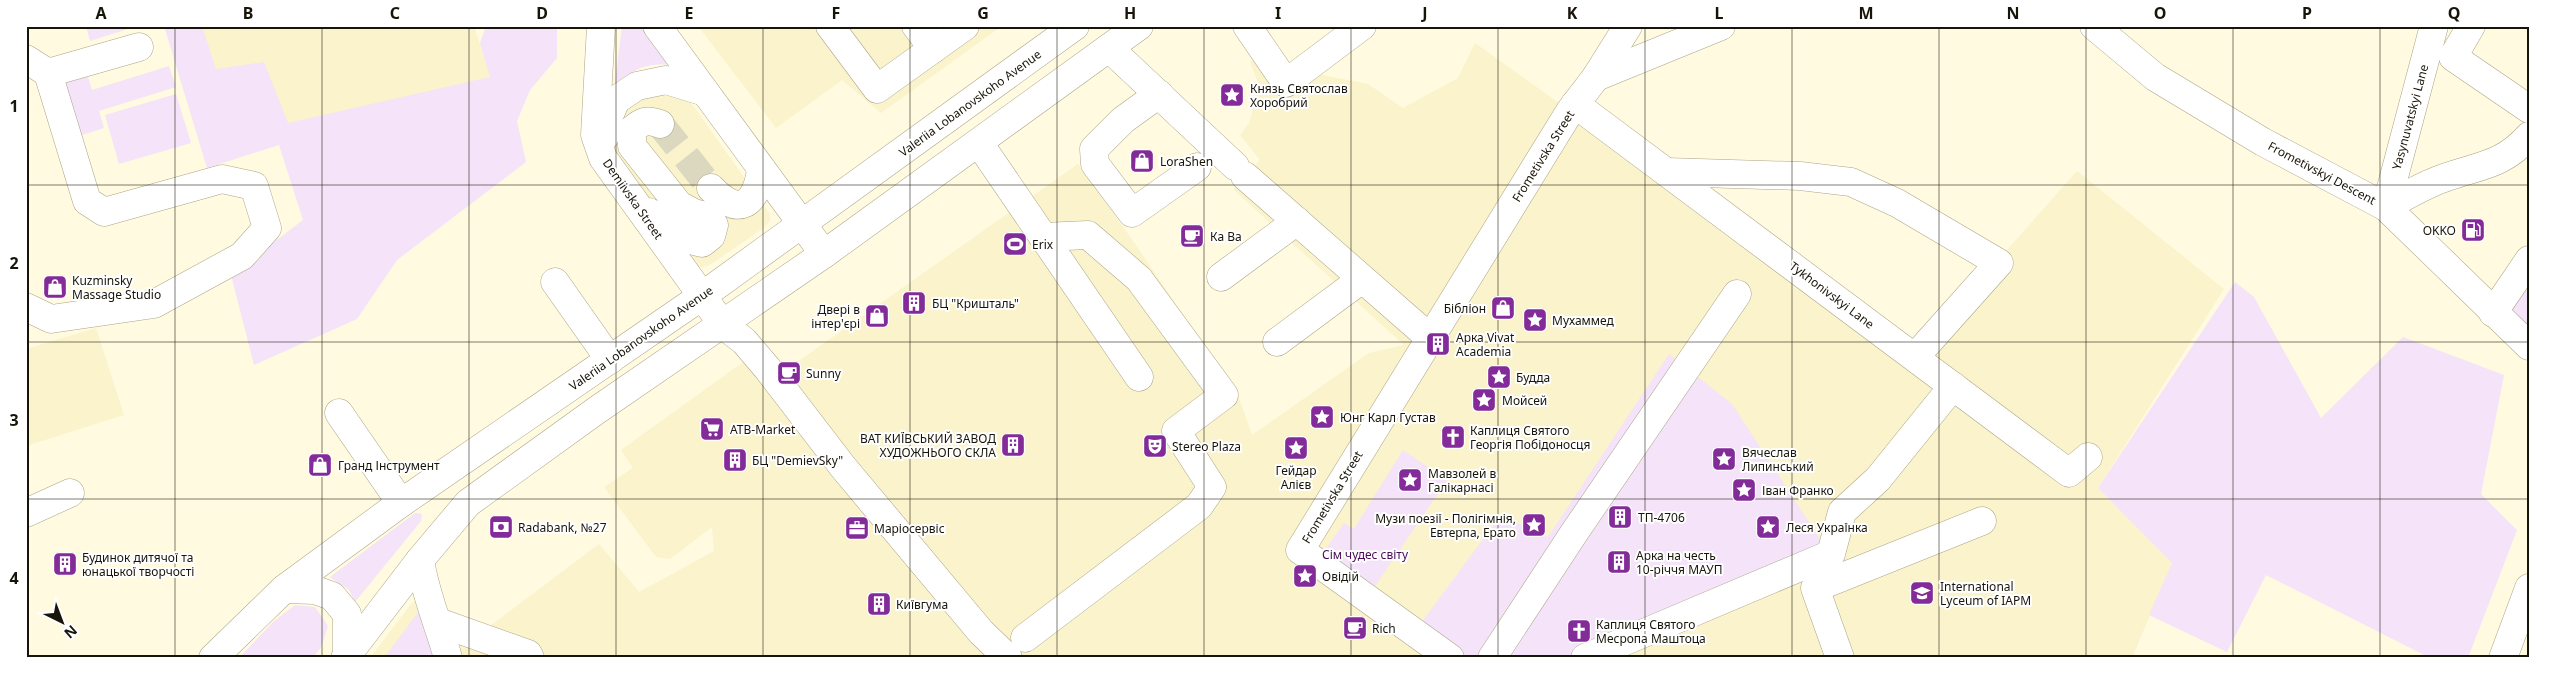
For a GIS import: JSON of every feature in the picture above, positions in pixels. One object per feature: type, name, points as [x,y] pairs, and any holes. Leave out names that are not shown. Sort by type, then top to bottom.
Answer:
[{"type":"street","name":"Demiivska Street","points":[[601,26],[595,135],[603,158],[723,325],[744,341],[761,361],[843,467],[981,632],[1016,648]]},
{"type":"street","points":[[657,26],[824,254]]},
{"type":"street","points":[[830,26],[877,89],[965,26]]},
{"type":"street","points":[[916,26],[933,49]]},
{"type":"street","name":"Valeriia Lobanovskoho Avenue","points":[[213,658],[284,589],[401,503],[702,296],[1075,26]]},
{"type":"street","points":[[346,657],[420,560],[468,503],[596,410],[723,325],[824,254],[1139,26]]},
{"type":"street","points":[[1247,26],[1286,83],[1362,26]]},
{"type":"street","name":"Frometivska Street","points":[[1450,658],[1300,550],[1575,104],[1596,77],[1628,26]]},
{"type":"street","name":"Frometivskyi Descent","points":[[2094,26],[2155,77],[2263,142],[2386,207],[2529,346]]},
{"type":"street","name":"Yasynuvatskyi Lane","points":[[2386,207],[2434,26]]},
{"type":"street","points":[[2471,26],[2452,58],[2529,110]]},
{"type":"street","points":[[1596,77],[1707,29]]},
{"type":"street","points":[[26,307],[51,319],[154,304],[242,256],[268,228],[254,186],[222,179],[104,212],[87,201],[37,66],[139,47]]},
{"type":"street","points":[[1110,48],[1240,171],[1430,338]]},
{"type":"street","points":[[603,158],[606,123],[616,100],[637,86],[666,80],[705,92]]},
{"type":"street","points":[[1159,94],[1106,134],[1094,149],[1095,164],[1132,213],[1197,167]]},
{"type":"street","name":"Tykhonivskyi Lane","points":[[1575,104],[2069,472],[2088,457]]},
{"type":"street","points":[[632,199],[690,240],[702,243],[711,236],[714,225],[709,217],[694,213],[679,205],[632,146],[632,130],[641,122],[650,120],[660,124]]},
{"type":"street","points":[[2386,207],[2444,178],[2493,164],[2518,148],[2529,136]]},
{"type":"street","points":[[979,143],[1139,378]]},
{"type":"street","points":[[711,188],[732,205],[744,205],[753,198],[759,188],[762,170]]},
{"type":"street","points":[[1667,172],[1800,176],[1851,182],[1897,202],[1999,263],[1915,357]]},
{"type":"street","points":[[1221,277],[1297,221]]},
{"type":"street","points":[[1016,648],[1199,506],[1212,488],[1176,431],[1224,395],[1139,279],[1088,235],[1043,237]]},
{"type":"street","points":[[2493,313],[2529,260]]},
{"type":"street","points":[[1277,342],[1362,279]]},
{"type":"street","points":[[555,282],[610,360]]},
{"type":"street","points":[[1492,658],[1737,294]]},
{"type":"street","points":[[1594,656],[1831,554],[1842,512],[1878,479],[1953,386]]},
{"type":"street","points":[[339,414],[401,503]]},
{"type":"street","points":[[26,513],[70,493]]},
{"type":"street","points":[[1840,658],[1815,588],[1982,521]]},
{"type":"street","points":[[420,560],[424,588],[455,658]]},
{"type":"street","points":[[2503,658],[2529,588]]},
{"type":"street","points":[[284,589],[315,590],[332,596],[347,614],[346,657]]},
{"type":"street","points":[[438,622],[448,658]]},
{"type":"street","points":[[438,622],[464,658]]},
{"type":"street","points":[[438,622],[528,654],[530,658]]},
{"type":"shaded area","points":[[167,26],[474,26],[491,77],[214,156]]},
{"type":"shaded area","points":[[698,26],[1002,26],[881,113],[842,80],[776,128]]},
{"type":"shaded area","points":[[1475,43],[1570,111],[1906,364],[2077,171],[2224,289],[2098,488],[2172,563],[2132,658],[370,658],[411,604],[419,597],[486,629],[599,544],[639,592],[714,551],[712,527],[670,559],[656,557],[604,487],[633,468],[621,450],[746,360],[786,370],[1078,164],[1138,248],[1239,398],[1252,435],[1369,353],[1404,345],[1233,189],[1260,160],[1240,135],[1249,123],[1257,96],[1257,80],[1250,62],[1260,54],[1312,73],[1368,84],[1403,108],[1458,78]]},
{"type":"shaded area","points":[[664,93],[679,97],[692,104],[770,214],[770,220],[765,227],[704,267],[696,267],[616,155],[612,140],[622,113],[632,102],[648,95]]},
{"type":"shaded area","points":[[96,328],[124,415],[26,446],[26,342],[29,348]]},
{"type":"green space","points":[[86,26],[133,26],[134,27],[90,41]]},
{"type":"green space","points":[[164,26],[202,26],[216,69],[264,62],[288,123],[490,77],[480,43],[486,26],[557,26],[557,58],[530,90],[517,121],[526,162],[397,260],[357,319],[254,365],[231,275],[303,220],[279,145],[207,168]]},
{"type":"green space","points":[[622,26],[644,26],[673,65],[648,66],[615,83]]},
{"type":"green space","points":[[169,66],[176,87],[99,111],[104,128],[79,136],[61,78],[86,70],[92,90]]},
{"type":"green space","points":[[176,94],[191,143],[119,164],[105,115]]},
{"type":"green space","points":[[2235,282],[2254,297],[2321,418],[2403,337],[2504,375],[2481,494],[2517,530],[2468,658],[2430,658],[2266,575],[2227,652],[2149,615],[2172,563],[2098,488]]},
{"type":"green space","points":[[2521,288],[2529,292],[2529,326],[2503,308]]},
{"type":"green space","points":[[1669,354],[1732,404],[1825,547],[1567,658],[1469,658],[1421,623],[1501,515],[1548,537]]},
{"type":"green space","name":"Сім чудес світу","points":[[1403,450],[1447,480],[1371,592],[1320,557],[1344,523],[1354,529]]},
{"type":"green space","points":[[415,513],[422,514],[421,521],[355,602],[349,590],[330,577]]},
{"type":"green space","points":[[295,605],[315,607],[328,626],[321,647],[313,658],[239,658],[273,622]]},
{"type":"green space","points":[[423,606],[435,658],[384,658]]},
{"type":"tunnel","points":[[660,124],[711,188]]},
{"type":"place","name":"Князь Святослав Хоробрий","points":[[1232,95]]},
{"type":"place","name":"LoraShen","points":[[1142,161]]},
{"type":"place","name":"OKKO","points":[[2473,230]]},
{"type":"place","name":"Ка Ва","points":[[1192,236]]},
{"type":"place","name":"Erix","points":[[1015,244]]},
{"type":"place","name":"Kuzminsky Massage Studio","points":[[55,287]]},
{"type":"place","name":"БЦ \"Кришталь\"","points":[[914,303]]},
{"type":"place","name":"Бібліон","points":[[1503,308]]},
{"type":"place","name":"Двері в інтер'єрі","points":[[877,316]]},
{"type":"place","name":"Мухаммед","points":[[1535,320]]},
{"type":"place","name":"Арка Vivat Academia","points":[[1438,344]]},
{"type":"place","name":"Sunny","points":[[789,373]]},
{"type":"place","name":"Будда","points":[[1499,377]]},
{"type":"place","name":"Мойсей","points":[[1484,400]]},
{"type":"place","name":"Юнг Карл Густав","points":[[1322,417]]},
{"type":"place","name":"ATB-Market","points":[[712,429]]},
{"type":"place","name":"Каплиця Святого Георгія Побідоносця","points":[[1453,437]]},
{"type":"place","name":"ВАТ КИЇВСЬКИЙ ЗАВОД ХУДОЖНЬОГО СКЛА","points":[[1013,445]]},
{"type":"place","name":"Stereo Plaza","points":[[1155,446]]},
{"type":"place","name":"Гейдар Алієв","points":[[1296,448]]},
{"type":"place","name":"Вячеслав Липинський","points":[[1724,459]]},
{"type":"place","name":"БЦ \"DemievSky\"","points":[[735,460]]},
{"type":"place","name":"Гранд Інструмент","points":[[320,465]]},
{"type":"place","name":"Мавзолей в Галікарнасі","points":[[1410,480]]},
{"type":"place","name":"Іван Франко","points":[[1744,490]]},
{"type":"place","name":"ТП-4706","points":[[1620,517]]},
{"type":"place","name":"Музи поезії - Полігімнія, Евтерпа, Ерато","points":[[1534,525]]},
{"type":"place","name":"Radabank, №27","points":[[501,527]]},
{"type":"place","name":"Леся Українка","points":[[1768,527]]},
{"type":"place","name":"Маріосервіс","points":[[857,528]]},
{"type":"place","name":"Арка на честь 10-річчя МАУП","points":[[1619,562]]},
{"type":"place","name":"Будинок дитячої та юнацької творчості","points":[[65,564]]},
{"type":"place","name":"Овідій","points":[[1305,576]]},
{"type":"place","name":"International Lyceum of IAPM","points":[[1922,593]]},
{"type":"place","name":"Київгума","points":[[879,604]]},
{"type":"place","name":"Rich","points":[[1355,628]]},
{"type":"place","name":"Каплиця Святого Месропа Маштоца","points":[[1579,631]]}]
